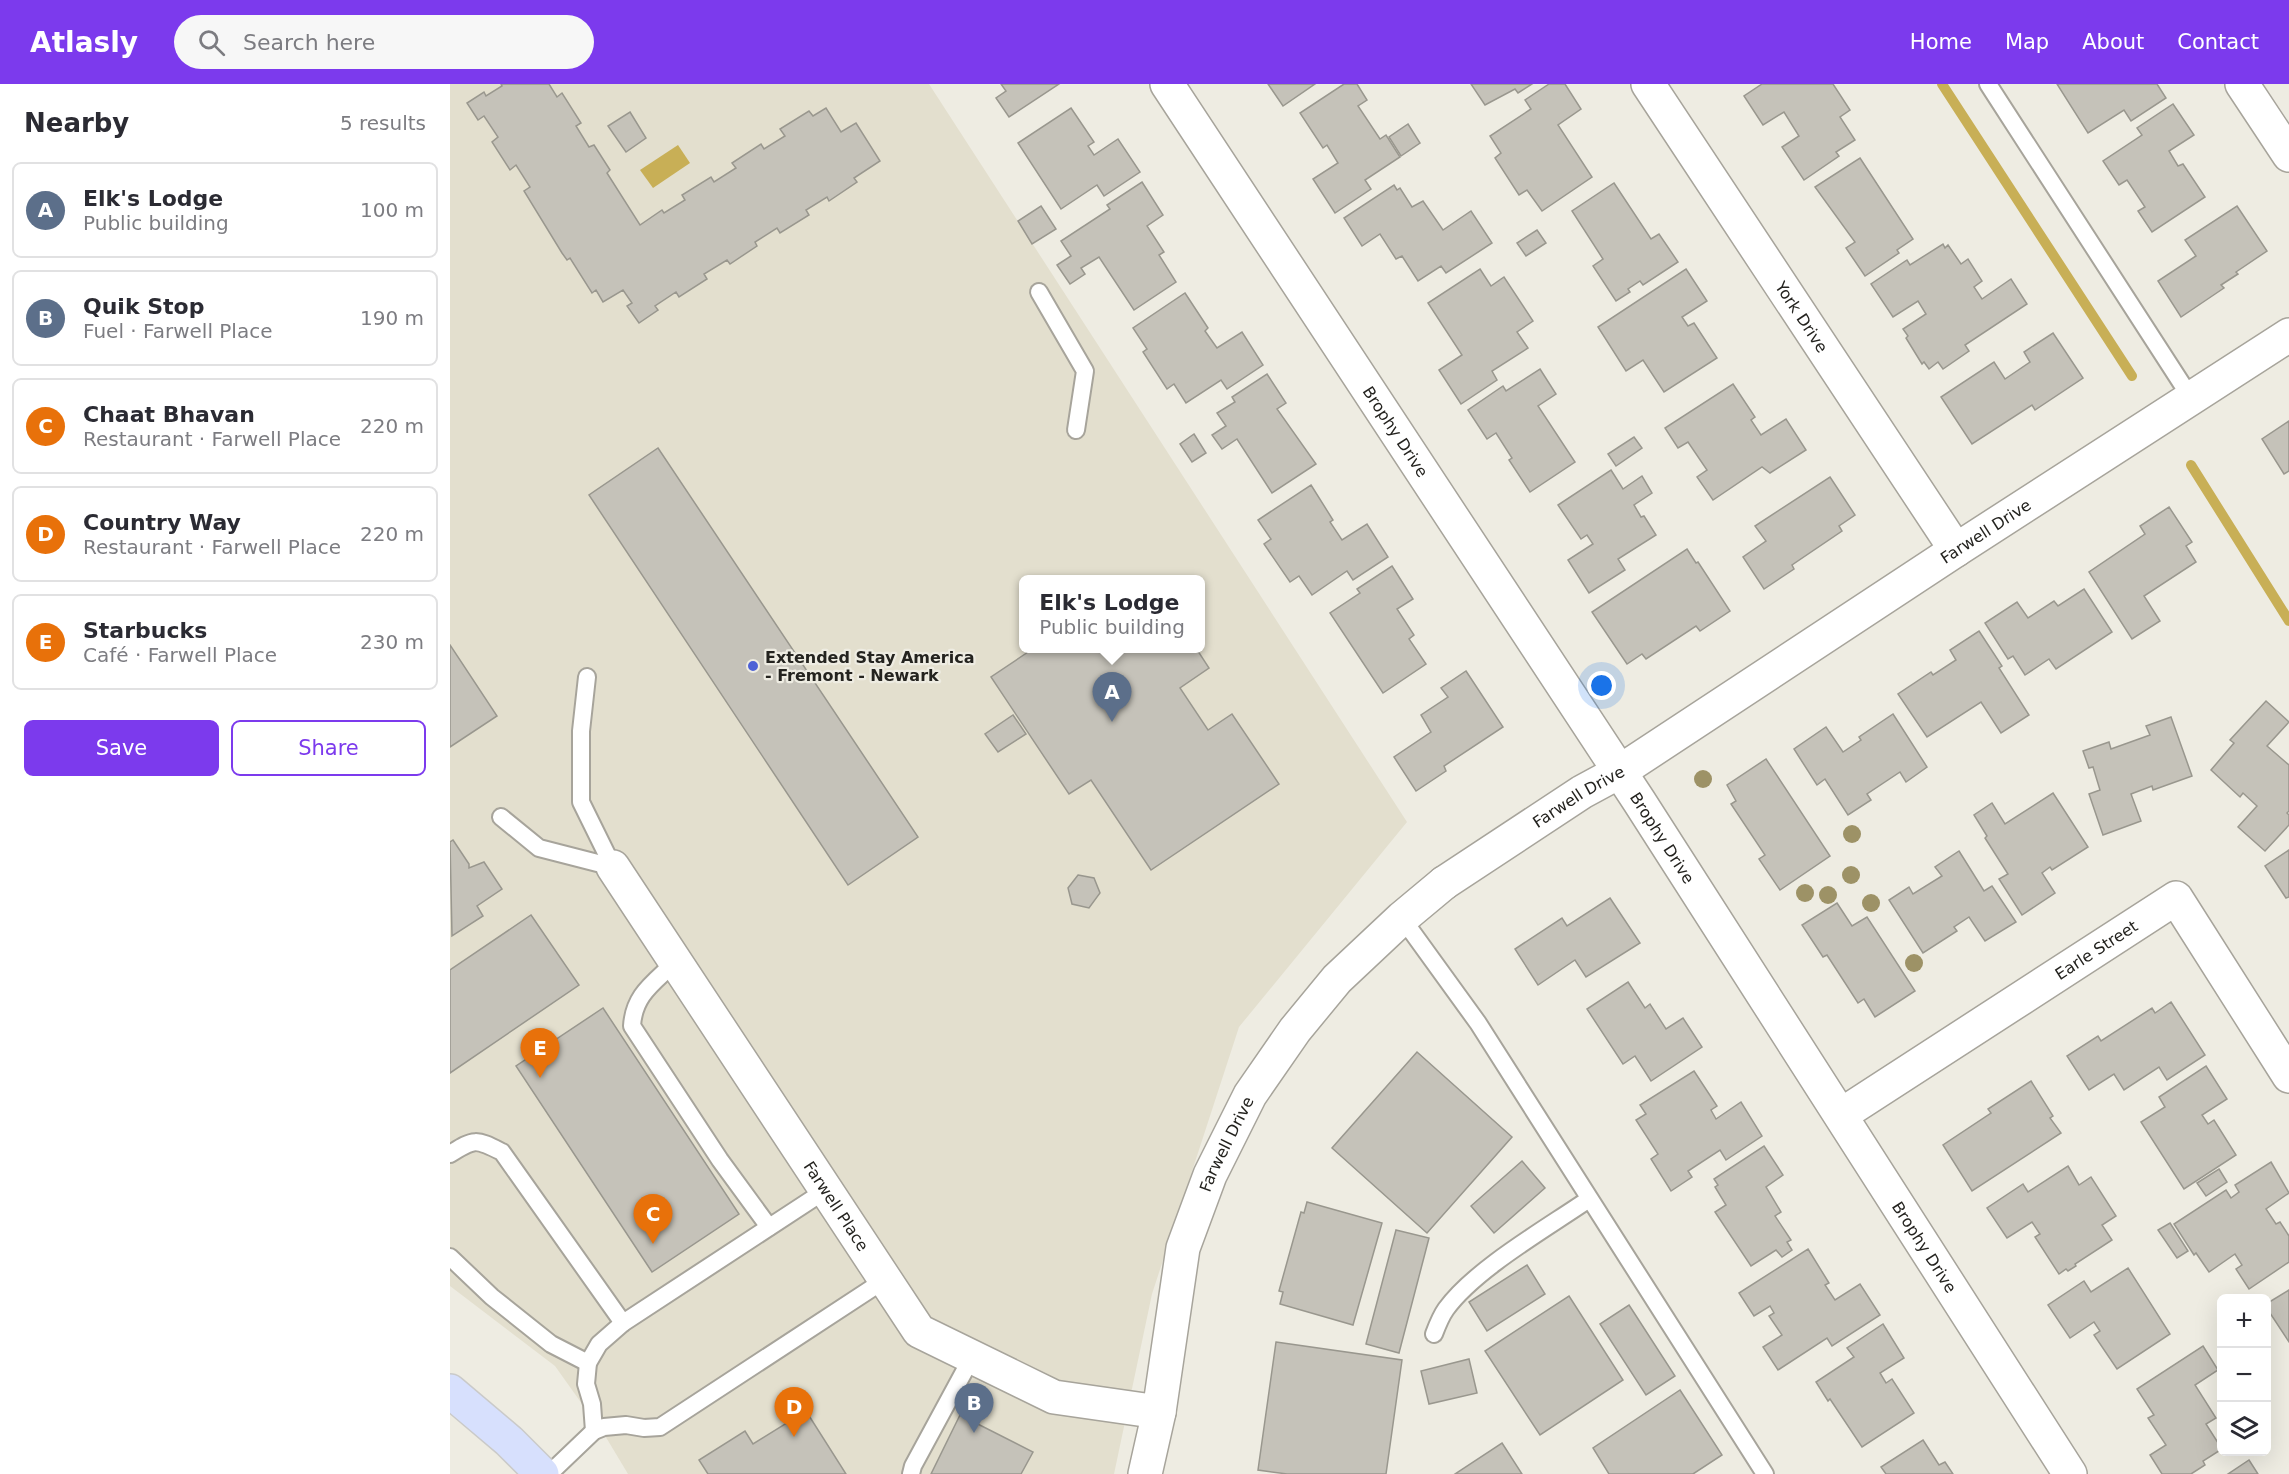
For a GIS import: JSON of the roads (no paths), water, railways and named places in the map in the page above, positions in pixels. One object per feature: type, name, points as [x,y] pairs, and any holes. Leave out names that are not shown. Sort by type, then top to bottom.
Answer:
[{"type":"main road","points":[[450,1391],[542,1474]]},
{"type":"street","name":"Brophy Drive","points":[[1167,84],[1619,772],[2070,1474]]},
{"type":"street","name":"York Drive","points":[[1648,84],[1956,550]]},
{"type":"street","points":[[2242,84],[2289,155]]},
{"type":"street","name":"Farwell Drive","points":[[1145,1474],[1159,1412],[1183,1248],[1215,1165],[1250,1095],[1295,1030],[1337,979],[1402,918],[1444,883],[1582,792],[1619,772],[1956,550],[2289,335]]},
{"type":"street","name":"Farwell Place","points":[[613,867],[920,1331],[1054,1397],[1159,1412]]},
{"type":"street","name":"Earle Street","points":[[1841,1115],[2175,898],[2289,1076]]},
{"type":"lane","points":[[1988,84],[2191,398]]},
{"type":"lane","points":[[1039,292],[1085,371],[1076,430]]},
{"type":"lane","points":[[587,677],[581,731],[581,802],[613,867]]},
{"type":"lane","points":[[501,817],[539,848],[613,867]]},
{"type":"lane","points":[[1402,918],[1478,1023],[1765,1474]]},
{"type":"lane","points":[[675,962],[642,994],[633,1010],[632,1026],[720,1160],[769,1227]]},
{"type":"lane","points":[[450,1154],[470,1141],[484,1143],[502,1152],[623,1323]]},
{"type":"lane","points":[[594,1431],[592,1404],[586,1384],[588,1364],[599,1344],[623,1323],[826,1190]]},
{"type":"lane","points":[[1434,1334],[1445,1310],[1468,1285],[1589,1199]]},
{"type":"lane","points":[[450,1257],[492,1297],[551,1344],[588,1364]]},
{"type":"lane","points":[[549,1474],[594,1431],[604,1426],[660,1427],[886,1279]]},
{"type":"lane","points":[[910,1474],[972,1357]]},
{"type":"waterway","points":[[1942,84],[2132,376]]},
{"type":"waterway","points":[[2191,465],[2289,621]]},
{"type":"place","name":"Extended Stay America - Fremont - Newark","points":[[753,666]]},
{"type":"place","name":"Elk's Lodge","points":[[1112,722]]},
{"type":"place","name":"Starbucks","points":[[540,1078]]},
{"type":"place","name":"Chaat Bhavan","points":[[653,1244]]},
{"type":"place","name":"Quik Stop","points":[[974,1433]]},
{"type":"place","name":"Country Way","points":[[794,1437]]}]
